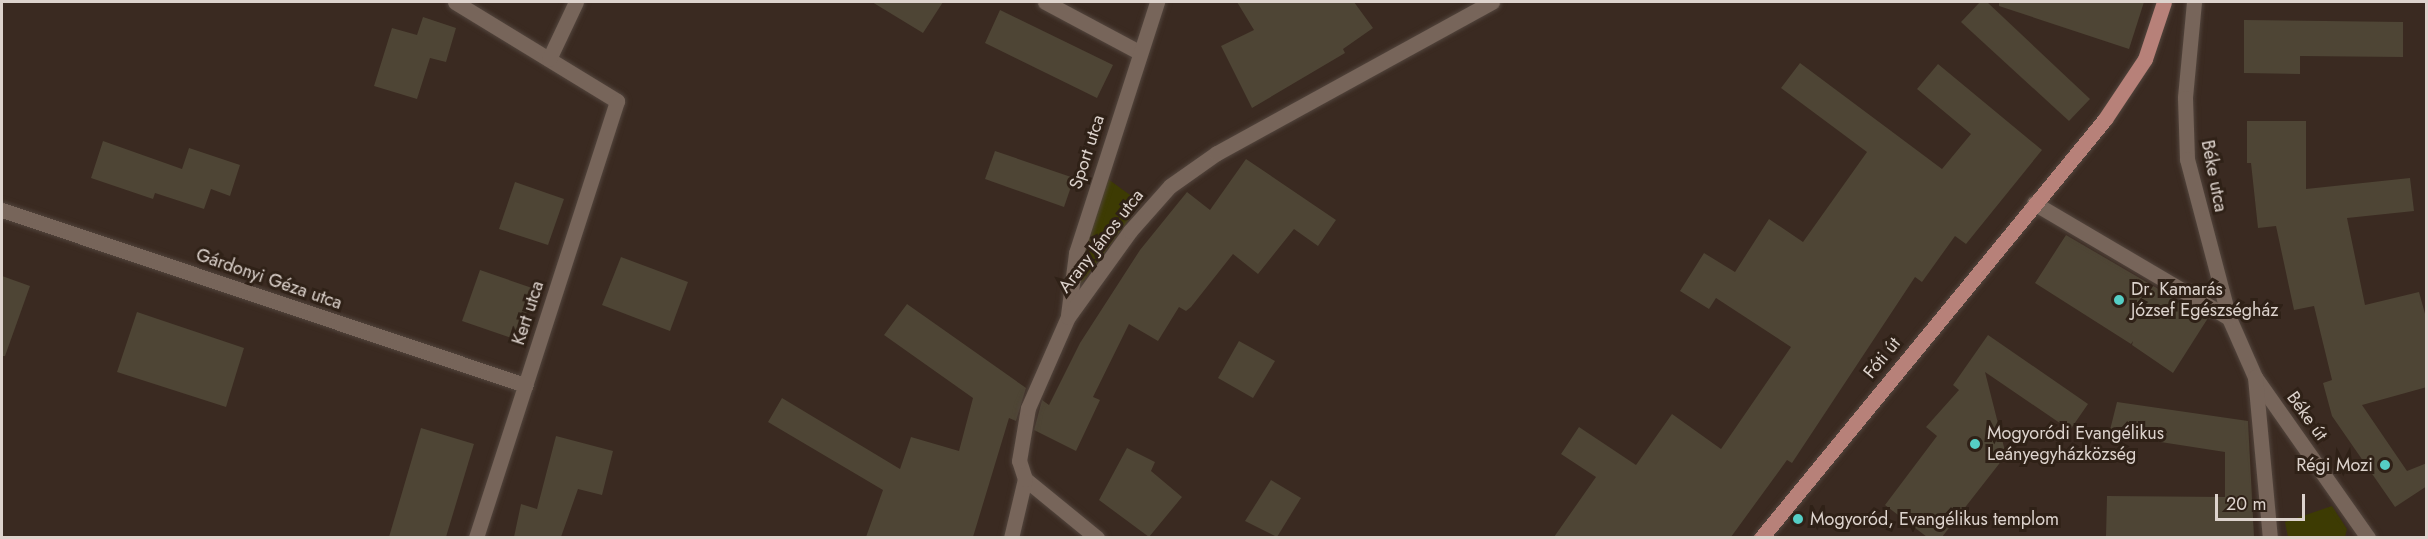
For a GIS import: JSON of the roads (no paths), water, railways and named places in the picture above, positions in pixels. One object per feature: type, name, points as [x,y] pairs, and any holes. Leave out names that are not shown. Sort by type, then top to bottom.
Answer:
[{"type":"main road","name":"Fóti út","points":[[1761,537],[2129,84],[2149,50],[2164,2]]},
{"type":"street","points":[[455,2],[549,59],[576,2]]},
{"type":"street","points":[[1045,2],[1139,52]]},
{"type":"street","name":"Sport utca","points":[[1068,318],[1076,253],[1157,2]]},
{"type":"street","name":"Arany János utca","points":[[1011,537],[1025,479],[1019,461],[1028,408],[1068,318],[1130,231],[1192,168],[1492,2]]},
{"type":"street","name":"Béke utca","points":[[2194,2],[2186,98],[2187,159],[2229,318]]},
{"type":"street","name":"Kert utca","points":[[476,537],[617,101],[549,59]]},
{"type":"street","points":[[2034,203],[2229,318]]},
{"type":"street","name":"Gárdonyi Géza utca","points":[[2,210],[525,385]]},
{"type":"street","name":"Béke út","points":[[2229,318],[2255,377],[2368,537]]},
{"type":"street","name":"Béke út","points":[[2255,377],[2270,537]]},
{"type":"street","points":[[1025,479],[1097,537]]},
{"type":"place","name":"Dr. Kamarás József Egészségház","points":[[2119,300]]},
{"type":"place","name":"Mogyoródi Evangélikus Leányegyházközség","points":[[1975,444]]},
{"type":"place","name":"Régi Mozi","points":[[2385,465]]},
{"type":"place","name":"Mogyoród, Evangélikus templom","points":[[1798,519]]}]
